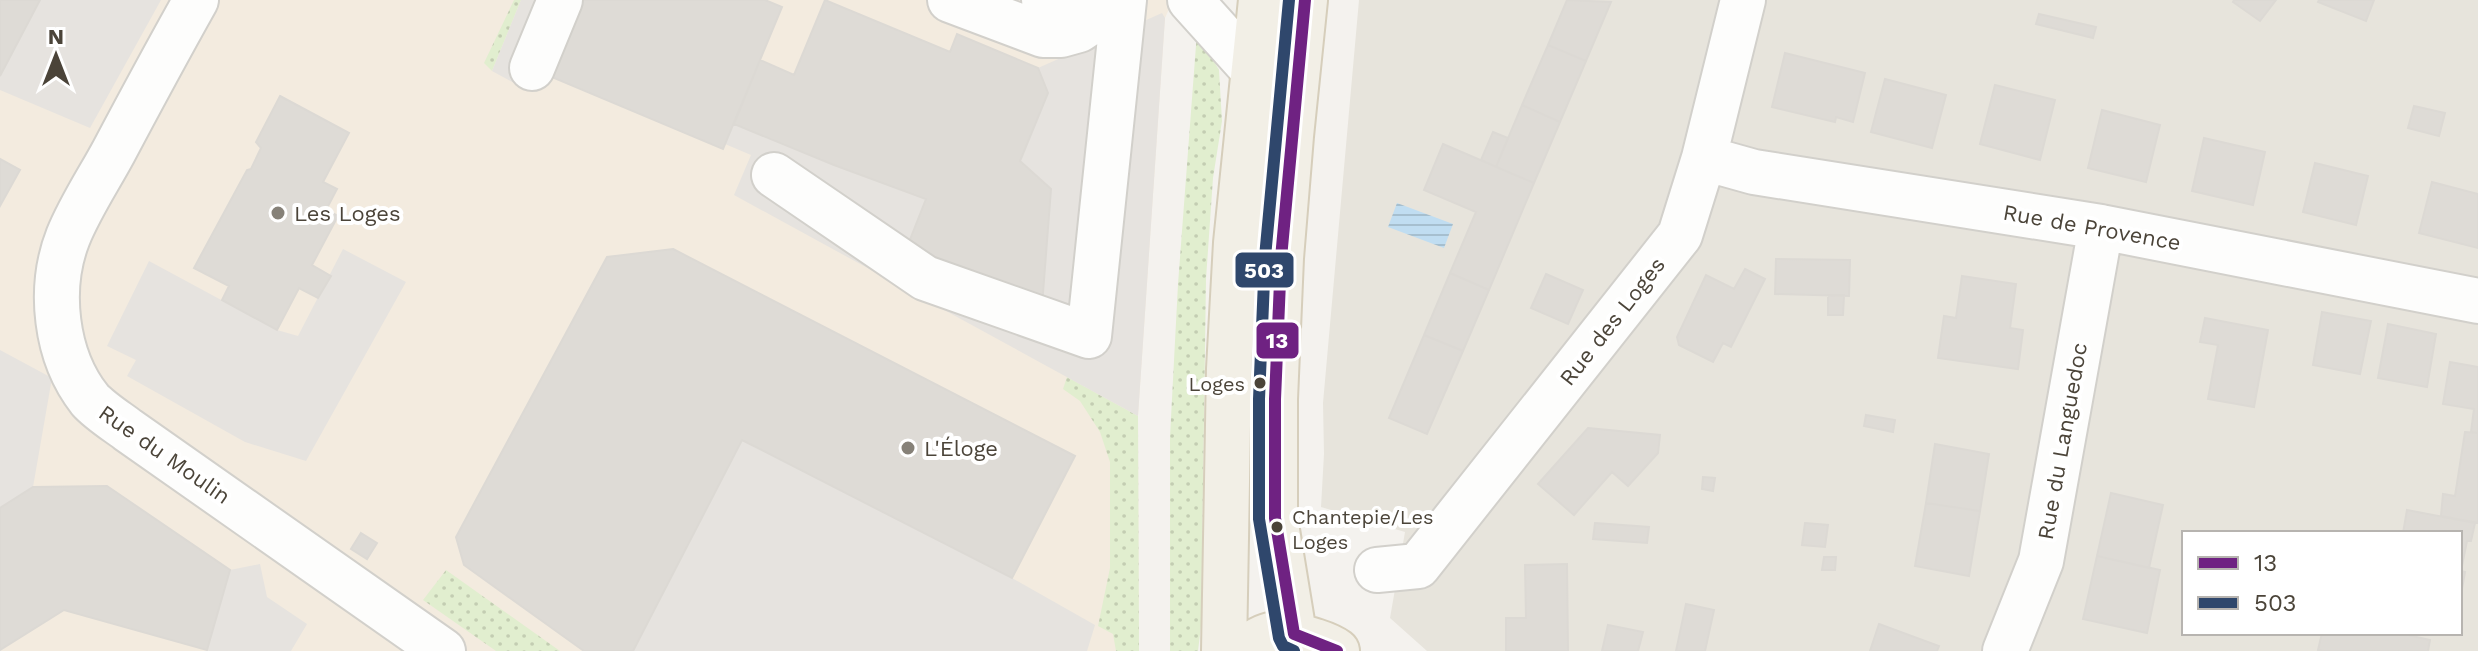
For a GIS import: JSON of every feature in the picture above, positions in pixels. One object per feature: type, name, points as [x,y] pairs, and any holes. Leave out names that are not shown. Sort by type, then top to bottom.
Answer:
[{"type":"main road","points":[[1224,651],[1226,485],[1236,243],[1261,0]]},
{"type":"main road","points":[[1294,634],[1275,518],[1275,399],[1281,258],[1305,0]]},
{"type":"main road","points":[[1245,651],[1253,643],[1277,632],[1294,634],[1337,651]]},
{"type":"street","name":"Rue du Moulin","points":[[196,0],[68,237],[59,266],[58,289],[60,333],[70,366],[91,401],[231,500],[394,638],[443,651]]},
{"type":"street","points":[[532,68],[560,0]]},
{"type":"street","points":[[950,0],[1043,35],[1061,35],[1079,30],[1113,5]]},
{"type":"street","points":[[1044,0],[1075,14],[1113,5]]},
{"type":"street","points":[[1190,0],[1254,71]]},
{"type":"street","name":"Rue des Loges","points":[[1377,570],[1418,566],[1680,235],[1704,158],[1743,0]]},
{"type":"street","points":[[774,175],[925,278],[1089,336],[1113,5]]},
{"type":"street","name":"Rue de Provence","points":[[1704,158],[1754,172],[2101,227],[2478,301]]},
{"type":"street","name":"Rue du Languedoc","points":[[2005,651],[2041,561],[2101,227]]},
{"type":"shaded area","points":[[0,0],[1173,0],[1165,18],[1138,416],[1139,651],[0,651]]},
{"type":"shaded area","points":[[40,0],[161,0],[90,128],[0,90],[0,76]]},
{"type":"shaded area","points":[[521,0],[578,0],[547,75],[516,84],[492,71]]},
{"type":"shaded area","points":[[1359,0],[2478,0],[2478,651],[1427,651],[1390,618],[1405,532],[1321,507],[1323,403]]},
{"type":"shaded area","points":[[1162,13],[1165,18],[1138,416],[734,195],[751,155],[725,144],[734,124],[926,199],[1041,306],[1051,189],[1020,161],[1048,93],[1038,68]]},
{"type":"shaded area","points":[[343,249],[406,282],[306,461],[245,442],[127,376],[136,360],[107,346],[149,261],[277,330],[298,336]]},
{"type":"shaded area","points":[[797,314],[742,440],[1012,578],[1095,625],[1087,651],[584,651],[464,565],[456,537]]},
{"type":"shaded area","points":[[0,350],[52,378],[33,487],[0,508]]},
{"type":"shaded area","points":[[260,564],[267,597],[307,624],[291,651],[207,650],[230,570]]},
{"type":"green space","points":[[514,0],[521,0],[492,71],[484,63]]},
{"type":"green space","points":[[1197,32],[1219,70],[1222,121],[1213,178],[1206,279],[1201,626],[1198,651],[1170,651],[1170,437]]},
{"type":"green space","points":[[1067,377],[1138,416],[1139,651],[1116,651],[1113,634],[1098,626],[1110,568],[1110,462],[1100,432],[1080,401],[1063,389]]},
{"type":"green space","points":[[446,570],[560,651],[496,651],[423,600]]},
{"type":"water","points":[[1397,203],[1453,224],[1444,248],[1388,227]]},
{"type":"building","points":[[0,0],[40,0],[0,76]]},
{"type":"building","points":[[578,0],[765,0],[782,7],[723,149],[547,75]]},
{"type":"building","points":[[825,0],[950,52],[957,34],[1038,68],[1048,93],[1020,161],[1051,189],[1042,306],[904,255],[926,199],[734,124],[760,60],[794,75]]},
{"type":"building","points":[[1567,0],[1611,2],[1586,61],[1548,45]]},
{"type":"building","points":[[2234,0],[2276,0],[2260,21]]},
{"type":"building","points":[[2319,0],[2374,0],[2366,21]]},
{"type":"building","points":[[2039,14],[2096,27],[2093,38],[2036,24]]},
{"type":"building","points":[[1548,45],[1586,61],[1560,122],[1522,105]]},
{"type":"building","points":[[1785,53],[1865,73],[1853,122],[1836,117],[1835,122],[1772,107]]},
{"type":"building","points":[[1885,79],[1946,95],[1932,148],[1871,132]]},
{"type":"building","points":[[1995,85],[2055,100],[2040,160],[1980,144]]},
{"type":"building","name":"Les Loges","points":[[280,96],[349,133],[323,182],[337,189],[326,210],[338,216],[312,265],[331,276],[318,298],[299,288],[277,330],[222,300],[229,286],[194,268],[247,170],[251,169],[261,148],[256,142]]},
{"type":"building","points":[[1522,105],[1560,122],[1534,183],[1496,167]]},
{"type":"building","points":[[2414,106],[2445,113],[2439,136],[2408,128]]},
{"type":"building","points":[[2102,110],[2160,125],[2146,182],[2088,168]]},
{"type":"building","points":[[1493,132],[1508,138],[1496,167],[1481,160]]},
{"type":"building","points":[[2204,138],[2265,152],[2253,205],[2192,191]]},
{"type":"building","points":[[1443,144],[1534,183],[1489,290],[1450,273],[1476,212],[1424,190]]},
{"type":"building","points":[[0,159],[20,170],[0,206]]},
{"type":"building","points":[[2315,163],[2368,176],[2356,225],[2303,212]]},
{"type":"building","points":[[2432,182],[2478,194],[2478,248],[2419,233]]},
{"type":"building","name":"L'Éloge","points":[[673,249],[1075,456],[1012,578],[742,440],[633,651],[584,651],[464,565],[456,537],[607,257]]},
{"type":"building","points":[[1776,259],[1850,260],[1849,296],[1775,294]]},
{"type":"building","points":[[1745,269],[1765,279],[1731,347],[1723,343],[1713,362],[1679,345],[1677,337],[1706,275],[1734,289]]},
{"type":"building","points":[[1450,273],[1489,290],[1463,351],[1424,335]]},
{"type":"building","points":[[1546,274],[1583,290],[1568,324],[1531,308]]},
{"type":"building","points":[[1962,276],[2016,284],[2010,328],[2023,330],[2018,369],[1938,358],[1944,316],[1956,318]]},
{"type":"building","points":[[1828,295],[1844,295],[1843,315],[1828,315]]},
{"type":"building","points":[[2322,312],[2371,321],[2360,374],[2313,365]]},
{"type":"building","points":[[2205,318],[2268,330],[2254,407],[2208,399],[2218,345],[2200,342]]},
{"type":"building","points":[[2388,324],[2436,334],[2427,387],[2378,378]]},
{"type":"building","points":[[1424,335],[1463,351],[1427,434],[1389,418]]},
{"type":"building","points":[[2450,362],[2478,367],[2478,433],[2471,432],[2474,409],[2443,404]]},
{"type":"building","points":[[1866,415],[1895,420],[1893,432],[1864,426]]},
{"type":"building","points":[[1588,428],[1660,435],[1658,453],[1628,486],[1612,472],[1574,515],[1538,484]]},
{"type":"building","points":[[2465,432],[2478,433],[2478,523],[2441,516],[2443,494],[2455,496]]},
{"type":"building","points":[[1935,444],[1989,454],[1980,511],[1926,503]]},
{"type":"building","points":[[1703,477],[1715,478],[1713,491],[1702,489]]},
{"type":"building","points":[[107,486],[230,570],[207,650],[64,610],[0,650],[0,508],[33,487]]},
{"type":"building","points":[[2111,493],[2163,505],[2149,568],[2097,556]]},
{"type":"building","points":[[1926,503],[1980,511],[1969,576],[1915,566]]},
{"type":"building","points":[[2407,510],[2475,523],[2471,541],[2467,541],[2462,566],[2462,531],[2403,531]]},
{"type":"building","points":[[1595,523],[1649,527],[1647,543],[1593,539]]},
{"type":"building","points":[[1805,523],[1828,525],[1825,547],[1802,545]]},
{"type":"building","points":[[361,533],[377,543],[367,559],[351,549]]},
{"type":"building","points":[[2097,556],[2160,570],[2147,633],[2083,619]]},
{"type":"building","points":[[1824,557],[1836,557],[1835,570],[1822,570]]},
{"type":"building","points":[[1567,564],[1568,651],[1506,651],[1506,618],[1526,618],[1525,565]]},
{"type":"building","points":[[1686,604],[1714,610],[1705,651],[1676,651]]},
{"type":"building","points":[[1879,624],[1939,646],[1937,651],[1870,651]]},
{"type":"building","points":[[1608,625],[1643,632],[1638,651],[1602,651]]},
{"type":"building","points":[[2322,635],[2408,635],[2430,640],[2428,651],[2318,650]]},
{"type":"transit line","name":"503","points":[[1289,0],[1265,257],[1259,399],[1259,519],[1279,638],[1283,646],[1294,651]]},
{"type":"transit line","name":"13","points":[[1305,0],[1281,258],[1275,399],[1275,518],[1294,634],[1337,651]]},
{"type":"place","name":"Les Loges","points":[[278,213]]},
{"type":"place","name":"Loges","points":[[1260,383]]},
{"type":"place","name":"L'Éloge","points":[[908,448]]},
{"type":"place","name":"Chantepie/Les Loges","points":[[1277,527]]}]
